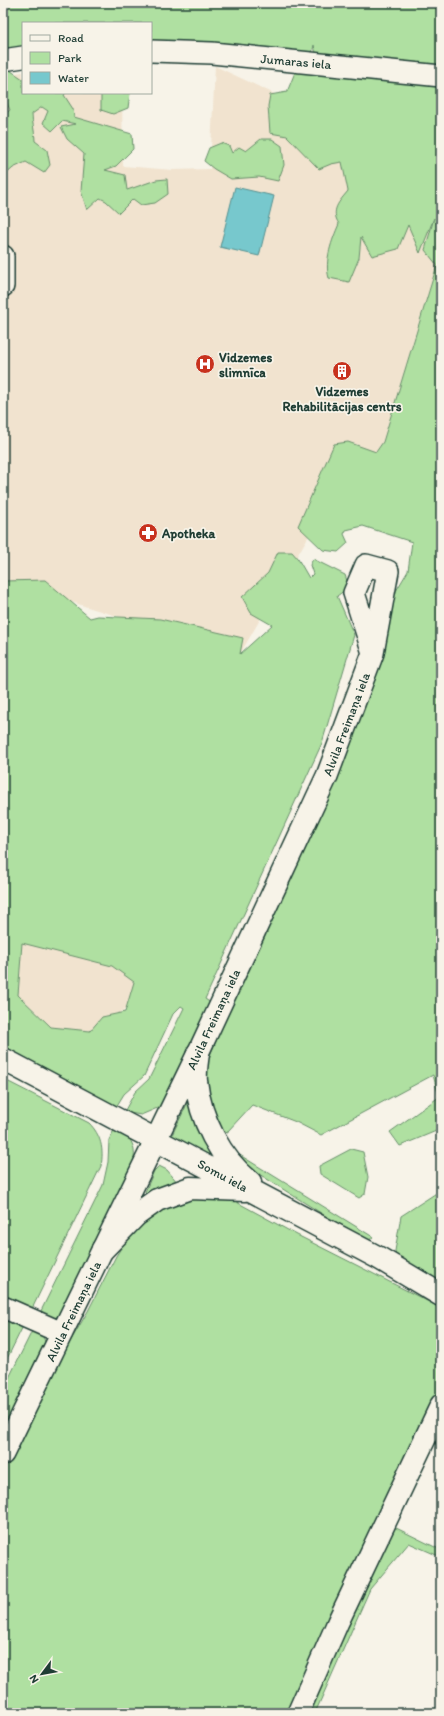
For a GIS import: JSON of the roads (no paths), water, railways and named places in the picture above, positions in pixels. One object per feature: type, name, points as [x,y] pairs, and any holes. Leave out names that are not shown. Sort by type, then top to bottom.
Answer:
[{"type":"main road","points":[[198,1053],[196,1080],[202,1106],[212,1132],[223,1154],[241,1175],[292,1214]]},
{"type":"main road","name":"Somu iela","points":[[3,1059],[250,1190],[292,1214],[378,1258],[441,1295]]},
{"type":"main road","points":[[103,1249],[136,1215],[158,1200],[190,1188],[250,1190]]},
{"type":"street","name":"Jumaras iela","points":[[152,51],[212,53],[441,76]]},
{"type":"street","points":[[3,60],[22,57]]},
{"type":"street","points":[[3,256],[3,286]]},
{"type":"street","name":"Alvila Freimaņa iela","points":[[3,1454],[198,1053],[327,776],[373,653],[388,571],[366,565],[354,593],[373,653]]},
{"type":"street","points":[[3,1307],[62,1333]]},
{"type":"street","points":[[298,1713],[338,1622],[441,1405]]},
{"type":"water","points":[[235,187],[274,196],[259,256],[220,247]]},
{"type":"place","name":"Vidzemes slimnīca","points":[[205,364]]},
{"type":"place","name":"Vidzemes Rehabilitācijas centrs","points":[[342,371]]},
{"type":"place","name":"Apotheka","points":[[148,533]]}]
